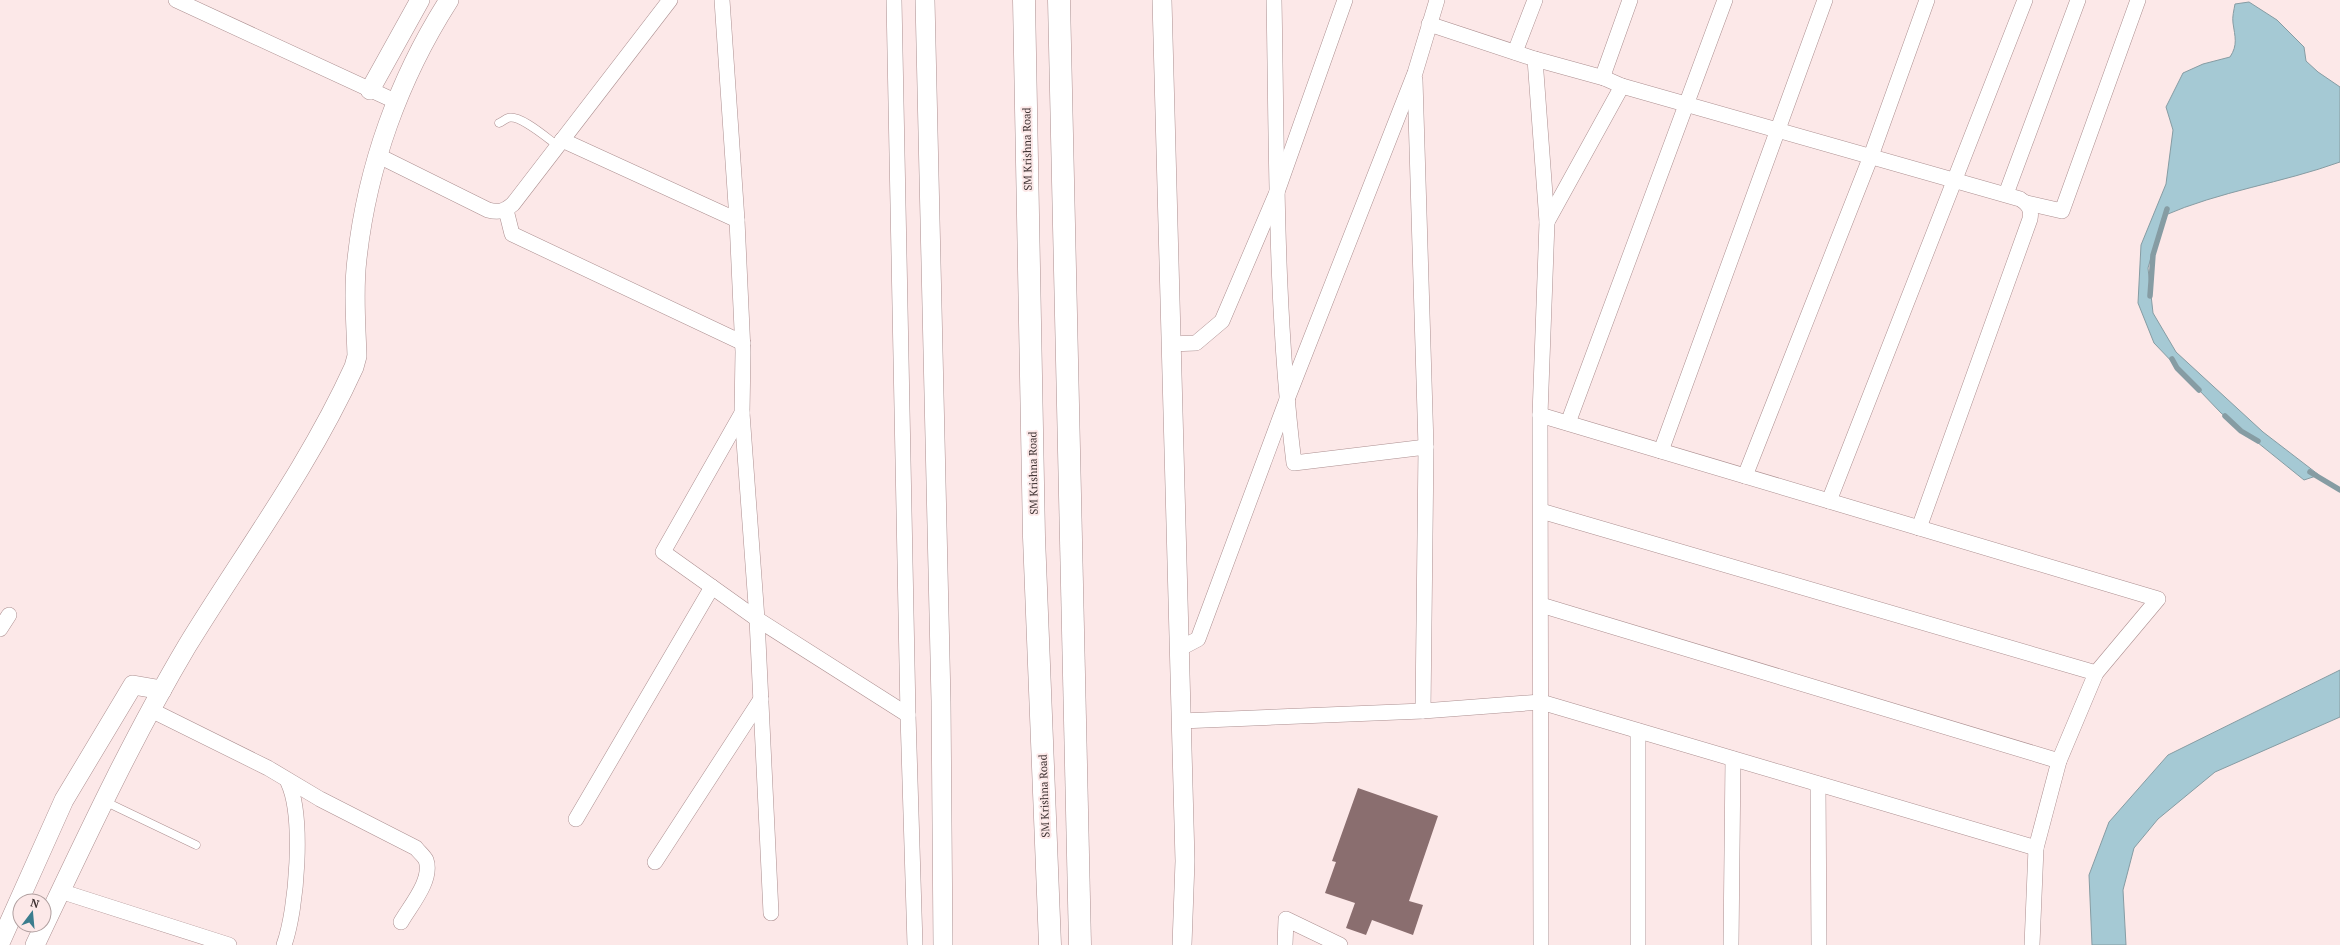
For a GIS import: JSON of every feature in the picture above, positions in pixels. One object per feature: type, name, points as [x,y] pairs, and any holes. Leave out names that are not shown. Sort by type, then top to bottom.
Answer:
[{"type":"highway","name":"SM Krishna Road","points":[[1024,0],[1034,537],[1050,939]]},
{"type":"highway","points":[[1059,0],[1080,937]]},
{"type":"street","points":[[176,0],[397,102]]},
{"type":"street","points":[[370,90],[420,0]]},
{"type":"street","points":[[35,945],[103,800],[162,690],[188,645],[293,482],[354,367],[356,356],[356,260],[370,180],[377,155],[407,75],[421,47],[449,0]]},
{"type":"street","points":[[377,155],[488,210],[497,212],[506,210],[513,204],[670,0]]},
{"type":"street","points":[[722,0],[738,220],[743,343],[742,413],[758,619],[771,913]]},
{"type":"street","points":[[894,0],[908,715],[915,945]]},
{"type":"street","points":[[925,0],[941,701],[944,945]]},
{"type":"street","points":[[1162,0],[1185,860],[1182,945]]},
{"type":"street","points":[[1274,0],[1277,192],[1286,402],[1294,463],[1426,447]]},
{"type":"street","points":[[1170,344],[1196,343],[1222,321],[1277,192],[1345,0]]},
{"type":"street","points":[[1179,649],[1198,639],[1286,402],[1415,73],[1437,0]]},
{"type":"street","points":[[1515,52],[1535,0]]},
{"type":"street","points":[[1604,78],[1605,70],[1630,0]]},
{"type":"street","points":[[1568,423],[1725,0]]},
{"type":"street","points":[[1661,451],[1826,0]]},
{"type":"street","points":[[1745,476],[1871,156],[1927,0]]},
{"type":"street","points":[[1829,501],[2025,0]]},
{"type":"street","points":[[2006,194],[2078,0]]},
{"type":"street","points":[[1429,24],[1535,59],[1604,78],[1622,86],[2020,198],[2027,203],[2062,211],[2138,0]]},
{"type":"street","points":[[1535,59],[1547,222],[1540,415],[1541,945]]},
{"type":"street","points":[[1415,73],[1426,447],[1423,711]]},
{"type":"street","points":[[1547,222],[1622,86]]},
{"type":"street","points":[[560,143],[738,220]]},
{"type":"street","points":[[1918,528],[2030,219],[2031,212],[2027,203]]},
{"type":"street","points":[[506,210],[512,234],[743,343]]},
{"type":"street","points":[[742,413],[663,552],[758,619],[908,715]]},
{"type":"street","points":[[1540,415],[2158,599],[2096,673],[2059,761],[2036,848],[2032,945]]},
{"type":"street","points":[[1540,511],[2096,673]]},
{"type":"street","points":[[576,819],[712,587]]},
{"type":"street","points":[[1541,605],[2059,761]]},
{"type":"street","points":[[0,629],[8,615]]},
{"type":"street","points":[[3,939],[64,800],[133,685],[162,690]]},
{"type":"street","points":[[655,862],[761,699]]},
{"type":"street","points":[[1181,721],[1423,711],[1541,702],[2036,848]]},
{"type":"street","points":[[151,710],[268,768],[288,782],[416,848],[426,859],[428,868],[426,879],[400,922]]},
{"type":"street","points":[[1638,730],[1638,945]]},
{"type":"street","points":[[1731,945],[1733,759]]},
{"type":"street","points":[[284,945],[292,913],[296,843],[296,805],[288,782]]},
{"type":"street","points":[[1818,784],[1819,945]]},
{"type":"street","points":[[60,891],[229,945]]},
{"type":"street","points":[[1285,945],[1286,919],[1340,945]]},
{"type":"lane","points":[[500,123],[508,118],[513,118],[535,128],[560,143]]},
{"type":"lane","points":[[103,800],[196,845]]},
{"type":"water","points":[[2249,2],[2277,20],[2304,47],[2306,61],[2318,72],[2340,87],[2340,162],[2296,176],[2229,193],[2185,207],[2163,216],[2148,268],[2153,313],[2176,352],[2263,432],[2319,475],[2304,480],[2221,413],[2154,343],[2138,303],[2141,245],[2166,184],[2173,130],[2166,107],[2183,73],[2203,64],[2230,57],[2233,53],[2235,45],[2233,18],[2235,4]]},
{"type":"water","points":[[2340,670],[2340,717],[2215,772],[2158,819],[2134,848],[2123,890],[2126,945],[2092,945],[2089,875],[2109,822],[2168,755]]},
{"type":"building","points":[[1358,788],[1438,816],[1409,901],[1423,905],[1413,935],[1372,920],[1366,935],[1346,928],[1355,903],[1325,893],[1336,862],[1332,861]]},
{"type":"waterway","points":[[2150,296],[2153,255],[2167,209]]},
{"type":"waterway","points":[[2172,359],[2177,368],[2199,390]]},
{"type":"waterway","points":[[2225,416],[2241,431],[2258,441]]},
{"type":"waterway","points":[[2310,472],[2340,490]]}]
